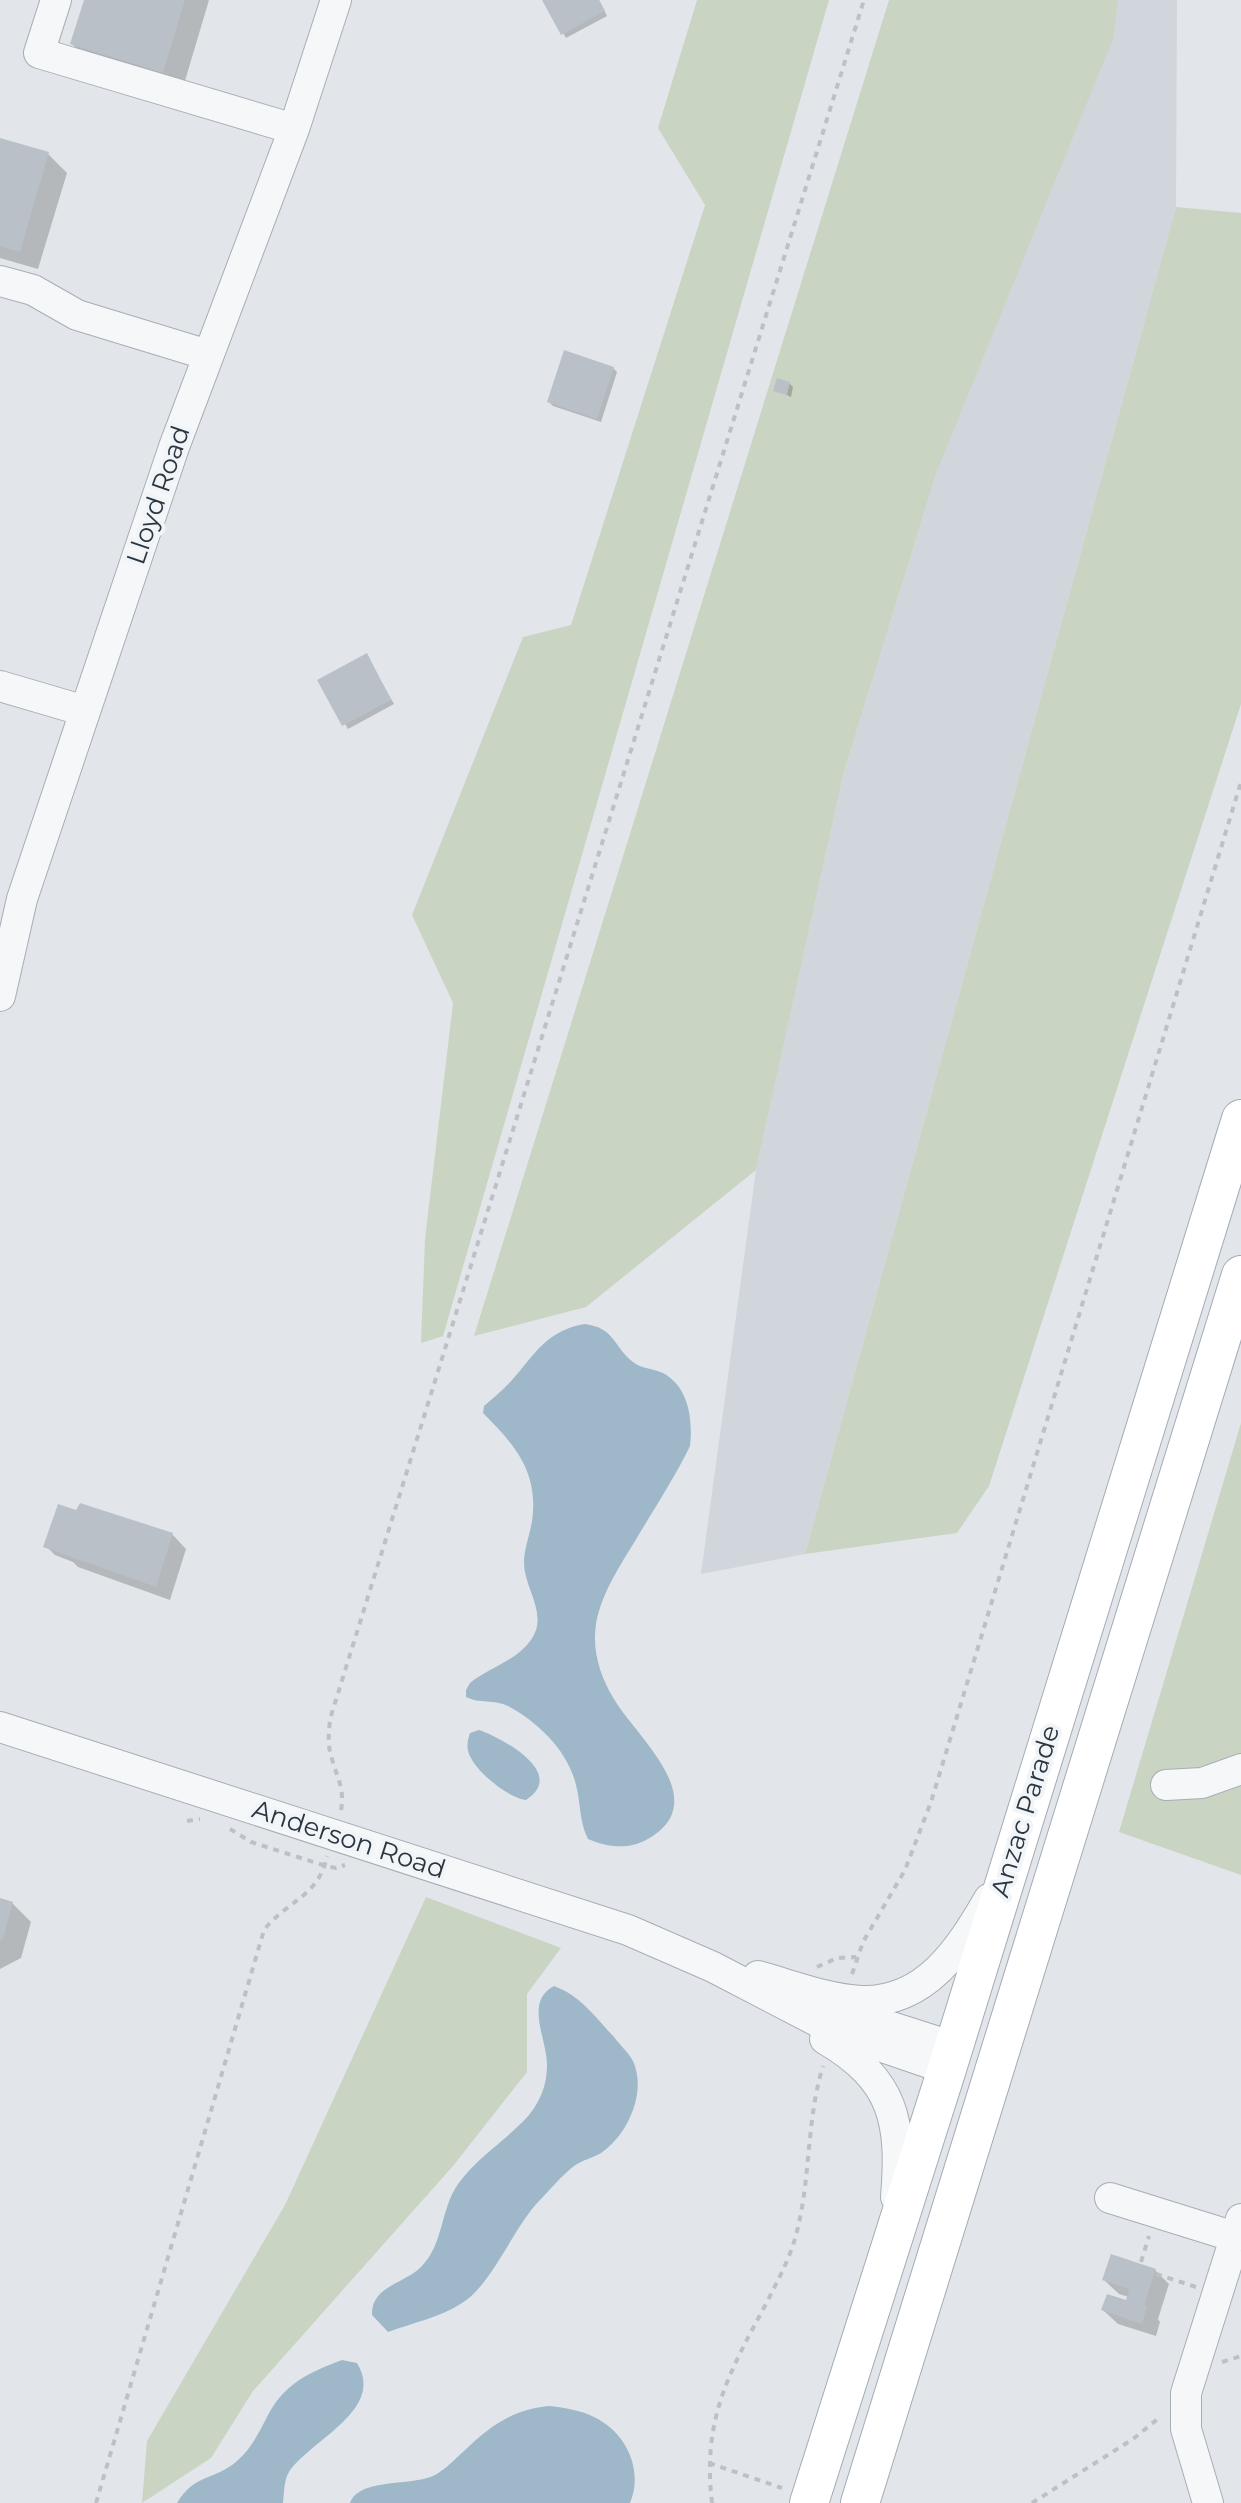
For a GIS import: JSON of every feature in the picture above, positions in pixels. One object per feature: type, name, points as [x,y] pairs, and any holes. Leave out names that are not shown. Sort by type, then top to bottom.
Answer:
[{"type":"main road","name":"Anzac Parade","points":[[810,2501],[1241,1119]]},
{"type":"main road","name":"Anzac Parade","points":[[860,2503],[1241,1275]]},
{"type":"main road","points":[[950,2058],[993,2071]]},
{"type":"street","points":[[56,0],[39,53],[294,129]]},
{"type":"street","name":"Lloyd Road","points":[[0,996],[11,896],[85,711],[174,447],[294,129],[336,0]]},
{"type":"street","points":[[0,281],[33,290],[77,315],[208,355]]},
{"type":"street","points":[[0,686],[85,711]]},
{"type":"street","name":"Anderson Road","points":[[0,1727],[583,1914],[950,2058]]},
{"type":"street","points":[[1166,1785],[1202,1783],[1241,1769]]},
{"type":"street","name":"Anderson Road","points":[[704,1963],[847,1999],[868,2001],[900,1994],[934,1975],[958,1950],[1008,1866]]},
{"type":"street","name":"Anderson Road","points":[[704,1963],[854,2057],[883,2090],[894,2115],[899,2153],[892,2239]]},
{"type":"street","points":[[1110,2198],[1238,2228],[1189,2380],[1185,2412],[1190,2444],[1208,2503]]},
{"type":"path","points":[[330,1719],[864,0]]},
{"type":"path","points":[[847,1999],[856,1957],[905,1870],[931,1802],[1241,782]]},
{"type":"path","points":[[96,2503],[264,1930]]},
{"type":"path","points":[[712,2503],[709,2463],[714,2417],[725,2384],[778,2280],[796,2236],[816,2093],[832,2043]]},
{"type":"path","points":[[1141,2262],[1149,2236]]},
{"type":"path","points":[[1156,2274],[1217,2294]]},
{"type":"path","points":[[1222,2362],[1241,2356]]},
{"type":"path","points":[[1032,2503],[1159,2419],[1185,2412]]},
{"type":"path","points":[[709,2463],[810,2501]]},
{"type":"shaded area","points":[[1038,0],[1177,0],[1176,207],[805,1554],[701,1574],[756,1170],[844,772],[937,471]]},
{"type":"green space","points":[[697,0],[829,0],[443,1336],[421,1343],[425,1239],[453,1003],[412,915],[523,637],[571,625],[705,205],[658,128]]},
{"type":"green space","points":[[889,0],[1118,0],[1113,39],[937,471],[844,772],[756,1170],[586,1307],[474,1336]]},
{"type":"green space","points":[[1176,207],[1241,213],[1241,704],[989,1486],[957,1533],[805,1554]]},
{"type":"green space","points":[[1241,1423],[1241,1875],[1119,1832]]},
{"type":"green space","points":[[426,1897],[561,1948],[527,1994],[527,2072],[453,2166],[253,2391],[211,2458],[142,2503],[147,2441],[285,2205]]},
{"type":"water","points":[[585,1324],[602,1329],[636,1364],[672,1379],[684,1395],[691,1426],[690,1446],[614,1576],[596,1624],[596,1654],[605,1681],[614,1699],[665,1770],[673,1789],[674,1807],[666,1825],[646,1840],[624,1846],[588,1839],[572,1772],[559,1749],[541,1729],[508,1706],[466,1697],[470,1683],[524,1648],[536,1630],[537,1622],[524,1563],[532,1521],[532,1488],[522,1461],[505,1436],[483,1413],[484,1406],[551,1338]]},
{"type":"water","points":[[479,1730],[515,1749],[536,1768],[540,1779],[537,1790],[526,1800],[503,1790],[475,1764],[468,1752],[468,1743],[470,1733]]},
{"type":"water","points":[[554,1986],[572,1995],[587,2008],[633,2061],[638,2086],[627,2124],[611,2145],[574,2166],[529,2212],[493,2270],[473,2295],[445,2312],[388,2332],[372,2315],[377,2298],[421,2267],[434,2248],[458,2184],[474,2165],[529,2115],[540,2098],[547,2065],[539,2021],[540,2001]]},
{"type":"water","points":[[342,2360],[357,2363],[363,2380],[362,2395],[342,2423],[289,2472],[283,2503],[177,2503],[191,2487],[229,2467],[242,2456],[255,2440],[275,2404],[290,2387],[309,2374]]},
{"type":"water","points":[[550,2406],[589,2415],[615,2432],[633,2465],[635,2478],[630,2503],[350,2503],[364,2489],[435,2475],[503,2420]]},
{"type":"building","points":[[84,0],[185,0],[163,73],[70,44]]},
{"type":"building","points":[[542,0],[599,0],[605,11],[561,35]]},
{"type":"building","points":[[0,138],[49,152],[20,252],[0,246]]},
{"type":"building","points":[[564,350],[614,367],[597,419],[547,402]]},
{"type":"building","points":[[777,378],[790,382],[787,395],[773,391]]},
{"type":"building","points":[[367,653],[391,700],[342,726],[317,680]]},
{"type":"building","points":[[80,1503],[173,1533],[156,1587],[43,1547],[58,1504],[76,1510]]},
{"type":"building","points":[[0,1898],[13,1902],[3,1939],[0,1940]]},
{"type":"building","points":[[1111,2254],[1156,2269],[1144,2305],[1147,2306],[1142,2324],[1101,2310],[1107,2294],[1126,2300],[1129,2289],[1102,2280]]}]
